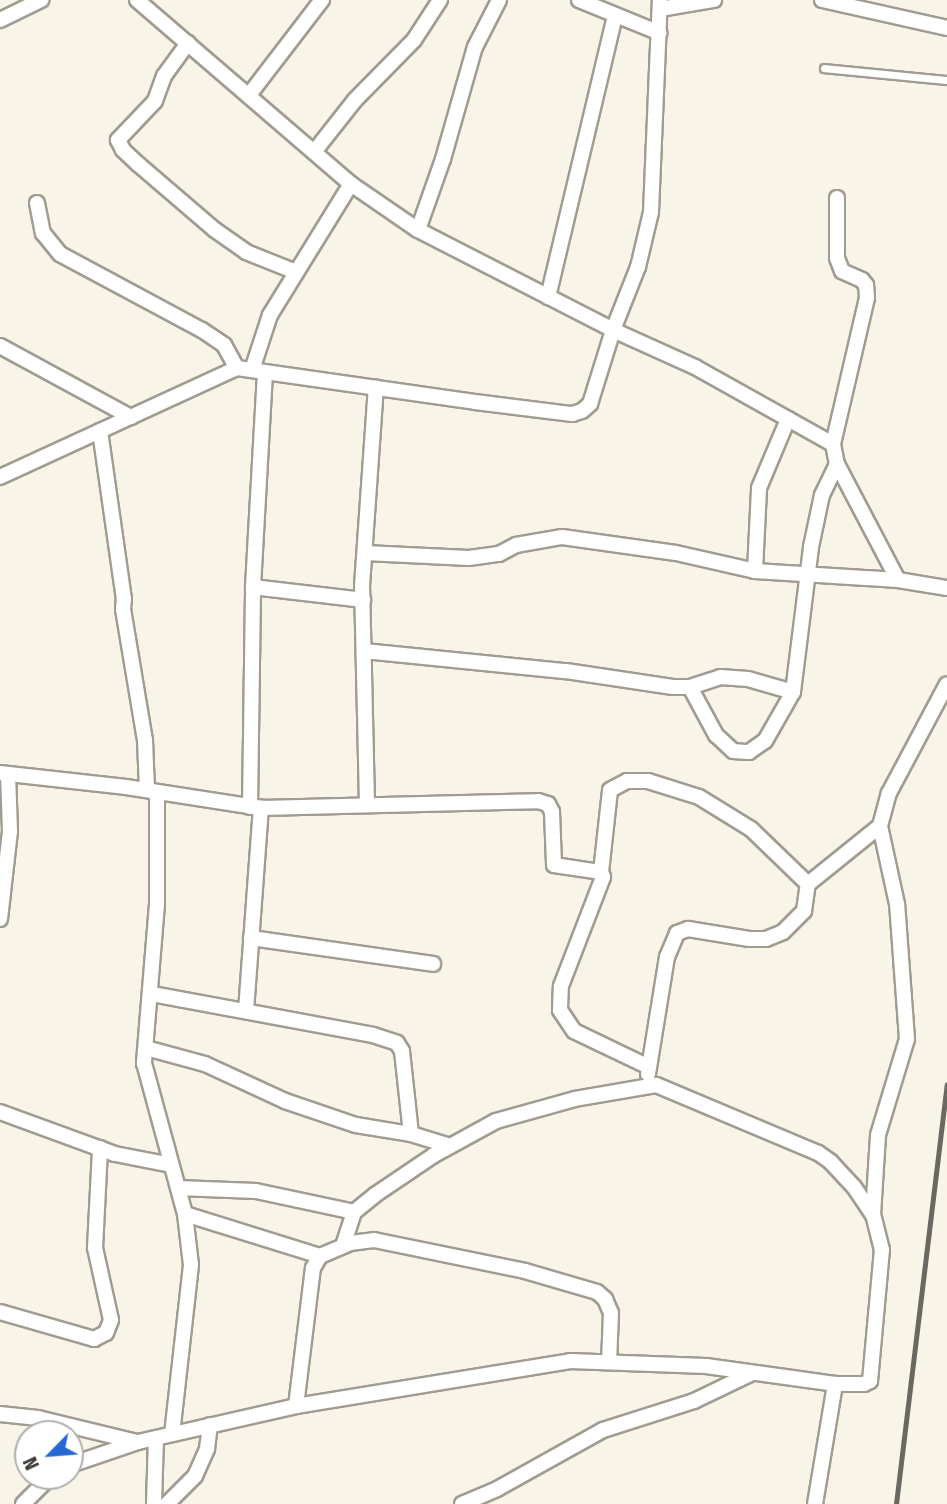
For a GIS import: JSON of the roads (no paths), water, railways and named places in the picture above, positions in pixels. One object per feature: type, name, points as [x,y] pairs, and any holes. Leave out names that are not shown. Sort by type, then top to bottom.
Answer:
[{"type":"street","points":[[0,20],[41,0]]},
{"type":"street","points":[[137,0],[351,184],[418,230],[613,330],[664,351],[833,444]]},
{"type":"street","points":[[249,95],[322,0]]},
{"type":"street","points":[[314,152],[355,100],[414,40],[440,0]]},
{"type":"street","points":[[418,230],[443,159],[475,47],[499,0]]},
{"type":"street","points":[[579,0],[660,33]]},
{"type":"street","points":[[0,477],[131,417],[252,370],[572,414],[590,404],[613,330],[638,267],[651,212],[660,4],[714,0]]},
{"type":"street","points":[[822,0],[947,28]]},
{"type":"street","points":[[548,297],[615,16]]},
{"type":"street","points":[[188,43],[164,76],[155,101],[118,140],[123,150],[138,164],[215,230],[246,252],[296,272]]},
{"type":"street","points":[[246,1012],[256,808],[252,370],[270,315],[351,184]]},
{"type":"street","points":[[837,198],[837,258],[842,271],[862,279],[867,298],[833,444],[837,464],[898,580]]},
{"type":"street","points":[[37,204],[43,233],[60,254],[202,330],[252,370]]},
{"type":"street","points":[[0,346],[131,417]]},
{"type":"street","points":[[367,804],[363,600],[376,387]]},
{"type":"street","points":[[755,571],[759,488],[788,419]]},
{"type":"street","points":[[100,431],[126,630],[152,791],[158,904],[146,1048],[147,1076],[185,1214],[191,1265],[172,1434]]},
{"type":"street","points":[[690,687],[716,735],[733,751],[749,752],[765,741],[793,692],[808,575],[822,495],[837,464]]},
{"type":"street","points":[[365,553],[484,556],[499,554],[516,545],[562,537],[676,553],[755,571],[898,580],[947,588]]},
{"type":"street","points":[[253,587],[363,600]]},
{"type":"street","points":[[364,651],[690,687],[720,677],[748,679],[793,692]]},
{"type":"street","points":[[84,1460],[138,1442],[296,1406],[570,1361],[706,1366],[835,1384],[864,1384],[870,1381],[882,1250],[873,1214],[878,1135],[907,1039],[897,904],[880,826],[889,793],[947,684]]},
{"type":"street","points":[[0,919],[10,831],[4,773],[152,791],[256,808],[538,801],[548,804],[552,813],[554,864],[601,872]]},
{"type":"street","points":[[649,1067],[574,1031],[560,1010],[561,986],[601,888],[610,790],[627,781],[648,781],[699,797],[738,820],[808,884]]},
{"type":"street","points":[[647,1086],[667,957],[677,933],[688,929],[749,939],[766,939],[783,932],[804,911],[808,884],[880,826]]},
{"type":"street","points":[[251,938],[433,964]]},
{"type":"street","points":[[152,994],[397,1043],[402,1051],[411,1134]]},
{"type":"street","points":[[146,1048],[205,1064],[285,1101],[356,1125],[411,1134],[450,1146]]},
{"type":"street","points":[[343,1246],[355,1212],[375,1195],[450,1146],[496,1121],[575,1099],[656,1085],[818,1153],[844,1174],[873,1214]]},
{"type":"street","points":[[0,1112],[100,1148],[141,1160],[171,1165]]},
{"type":"street","points":[[0,1312],[94,1339],[106,1333],[111,1320],[95,1248],[100,1148]]},
{"type":"street","points":[[178,1188],[256,1191],[355,1212]]},
{"type":"street","points":[[185,1214],[320,1256]]},
{"type":"street","points":[[296,1406],[313,1268],[320,1256],[343,1246],[374,1240],[525,1271],[597,1292],[605,1299],[611,1313],[609,1362]]},
{"type":"street","points":[[462,1504],[497,1489],[603,1430],[694,1401],[751,1374]]},
{"type":"street","points":[[815,1504],[835,1384]]},
{"type":"street","points":[[0,1413],[38,1418],[138,1442]]},
{"type":"street","points":[[167,1504],[195,1476],[207,1449],[210,1425]]},
{"type":"street","points":[[154,1504],[156,1438]]},
{"type":"street","points":[[23,1504],[37,1490]]},
{"type":"lane","points":[[824,68],[947,80]]},
{"type":"railway","points":[[896,1504],[947,1085]]}]
